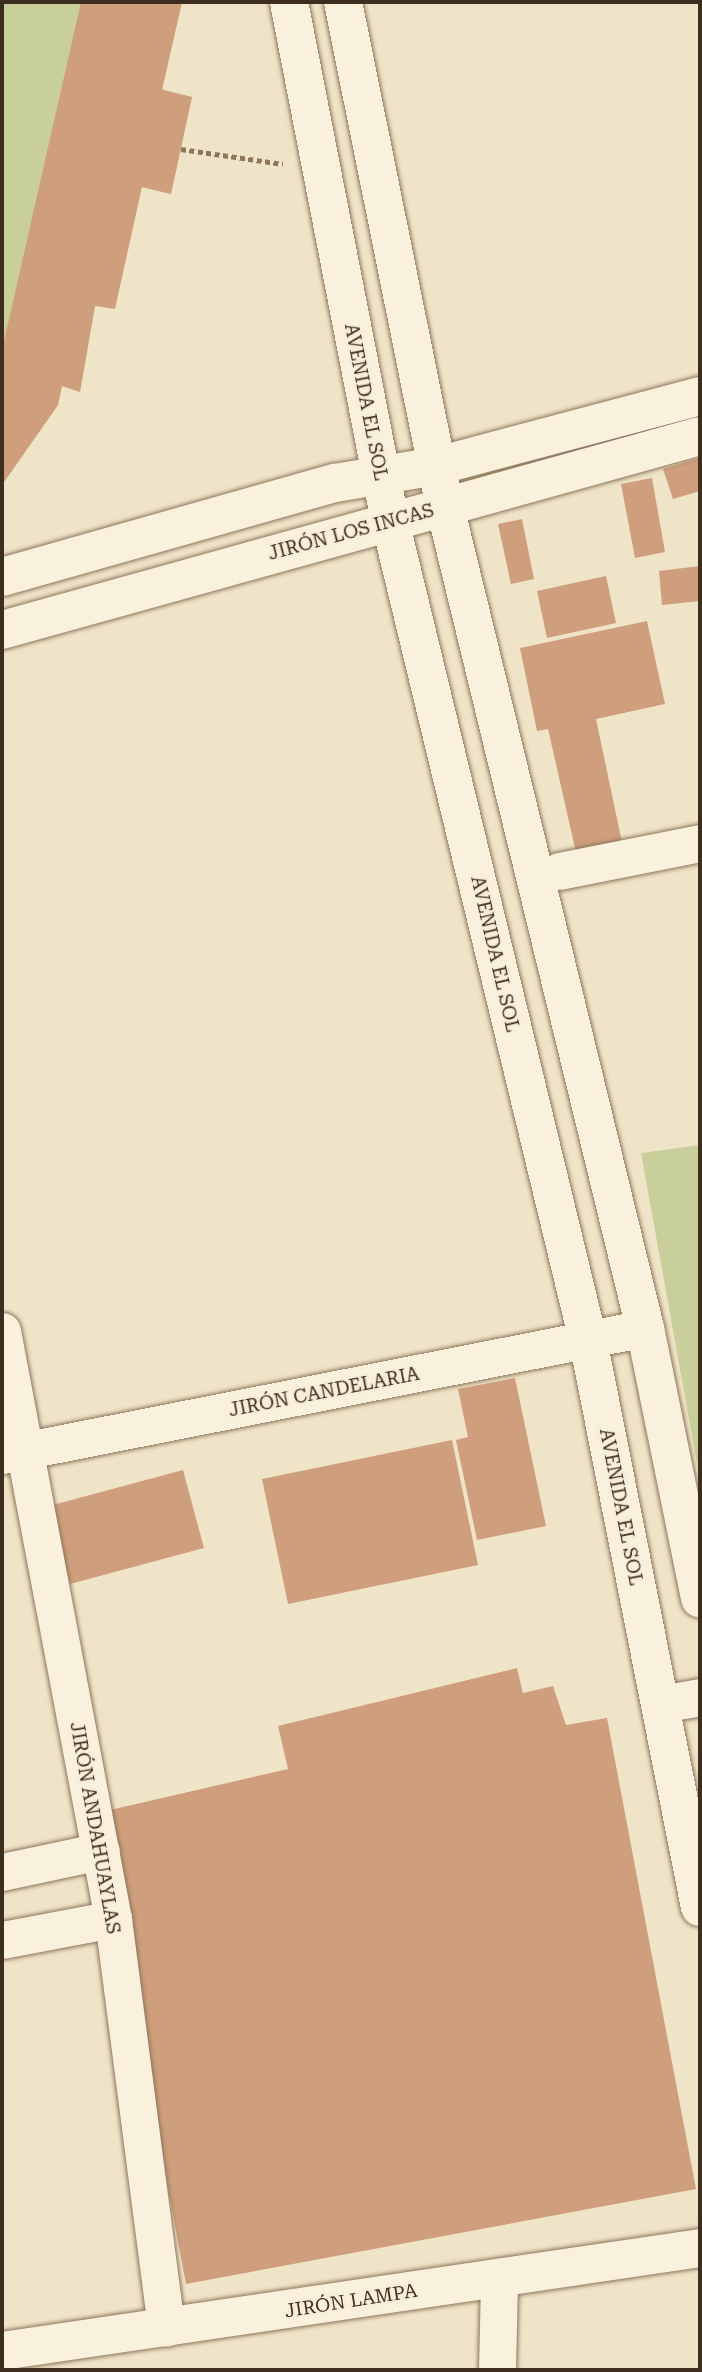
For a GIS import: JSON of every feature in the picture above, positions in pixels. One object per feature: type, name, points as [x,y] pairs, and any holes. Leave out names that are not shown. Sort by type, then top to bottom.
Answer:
[{"type":"street","name":"AVENIDA EL SOL","points":[[289,2],[380,474],[588,1340],[700,1907]]},
{"type":"street","points":[[343,2],[445,507],[645,1328],[700,1598]]},
{"type":"street","points":[[2,578],[380,474],[437,466],[700,396]]},
{"type":"street","name":"JIRÓN LOS INCAS","points":[[2,630],[700,436]]},
{"type":"street","points":[[559,871],[700,843]]},
{"type":"street","name":"JIRÓN CANDELARIA","points":[[14,1453],[645,1328]]},
{"type":"street","name":"JIRÓN ANDAHUAYLAS","points":[[2,1331],[14,1453],[101,1851],[113,1919],[166,2329]]},
{"type":"street","points":[[661,1704],[700,1697]]},
{"type":"street","points":[[2,1872],[101,1851]]},
{"type":"street","points":[[2,1940],[113,1919]]},
{"type":"street","name":"JIRÓN LAMPA","points":[[2,2351],[166,2329],[700,2248]]},
{"type":"street","points":[[498,2370],[499,2278]]},
{"type":"path","points":[[181,149],[278,165]]},
{"type":"green space","points":[[2,2],[182,2],[162,89],[192,97],[171,194],[141,187],[95,306],[80,392],[62,386],[58,405],[2,485]]},
{"type":"green space","points":[[700,1145],[700,1480],[641,1153]]},
{"type":"building","points":[[81,2],[182,2],[162,90],[192,97],[171,194],[142,187],[115,309],[95,306],[80,392],[62,386],[58,405],[2,485],[2,350]]},
{"type":"building","points":[[700,458],[700,491],[673,499],[663,469]]},
{"type":"building","points":[[652,478],[665,552],[635,558],[621,484]]},
{"type":"building","points":[[522,519],[534,579],[511,584],[498,524]]},
{"type":"building","points":[[700,566],[700,601],[662,605],[659,571]]},
{"type":"building","points":[[606,576],[616,623],[547,638],[537,591]]},
{"type":"building","points":[[647,621],[665,704],[596,719],[623,847],[577,857],[548,729],[537,731],[520,648]]},
{"type":"building","points":[[515,1378],[546,1526],[477,1540],[456,1440],[468,1437],[458,1389]]},
{"type":"building","points":[[452,1440],[478,1565],[288,1604],[262,1479]]},
{"type":"building","points":[[183,1470],[204,1548],[70,1584],[49,1506]]},
{"type":"building","points":[[517,1668],[523,1693],[553,1686],[566,1725],[607,1718],[696,2189],[186,2284],[97,1813],[288,1769],[278,1726]]}]
